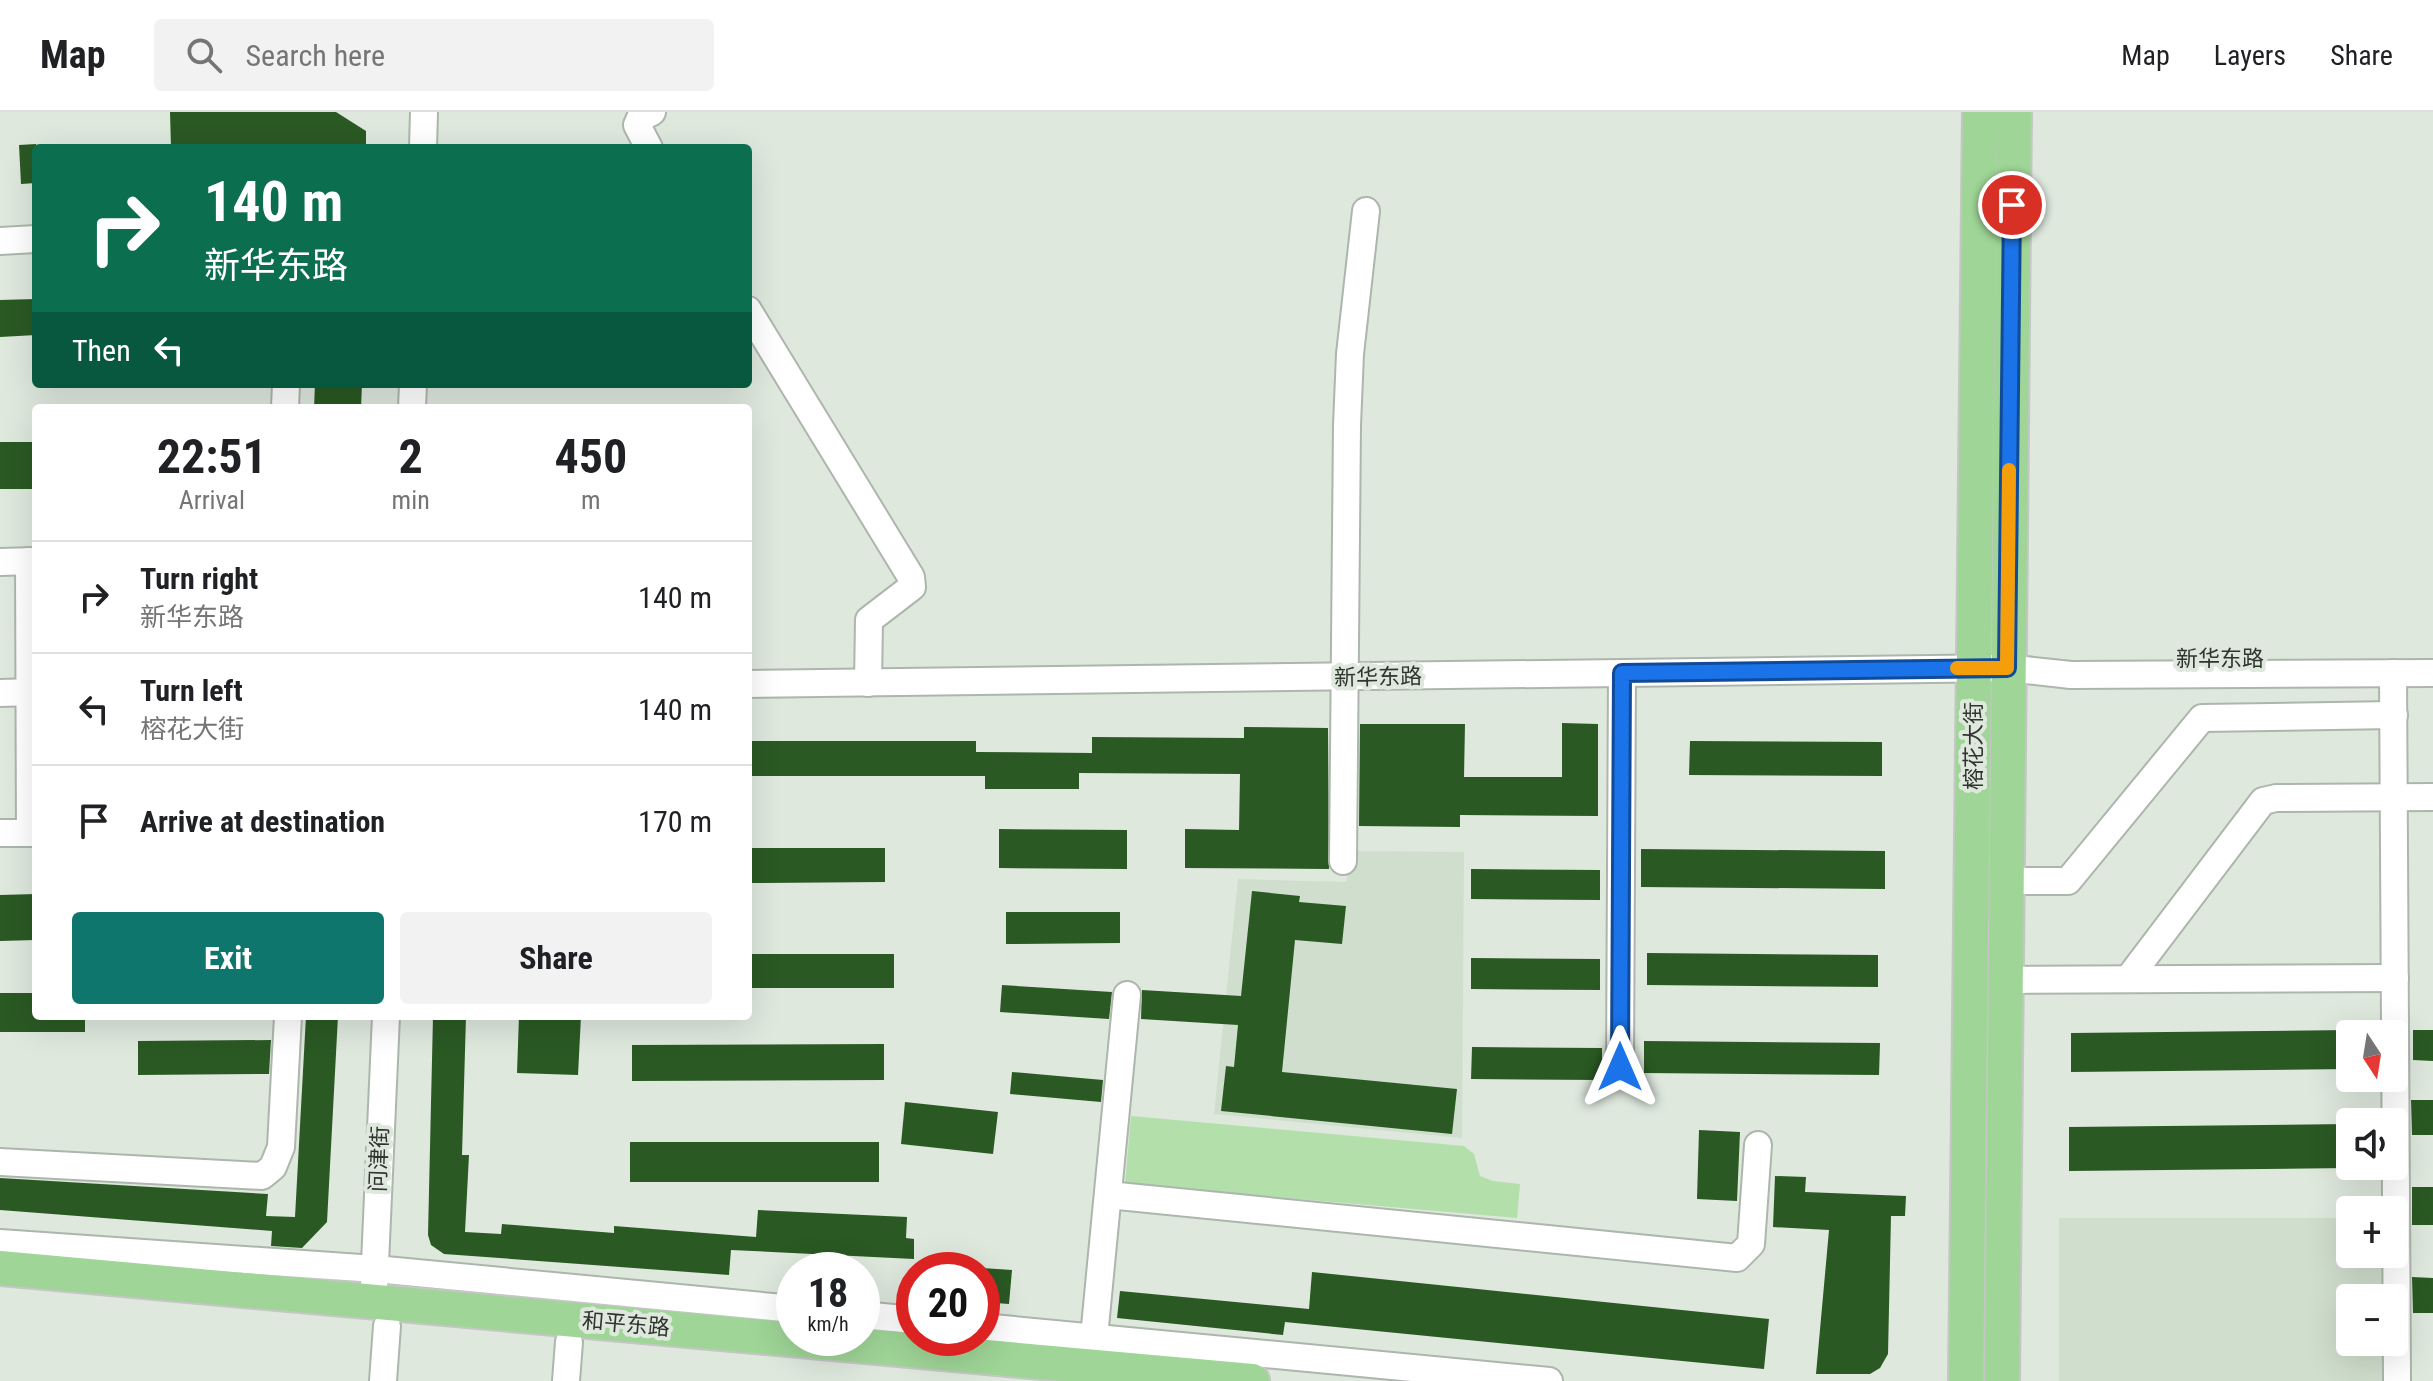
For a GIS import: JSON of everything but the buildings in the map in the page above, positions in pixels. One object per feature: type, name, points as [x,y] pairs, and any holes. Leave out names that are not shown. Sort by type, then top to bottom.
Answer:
[{"type":"main road","name":"榕花大街","points":[[1966,1381],[1980,112]]},
{"type":"main road","name":"榕花大街","points":[[2002,1381],[2014,112]]},
{"type":"main road","name":"和平东路","points":[[0,1268],[378,1299],[1252,1381]]},
{"type":"main road","name":"和平东路","points":[[0,1291],[378,1299],[569,1342],[1000,1381]]},
{"type":"street","points":[[423,144],[424,112]]},
{"type":"street","points":[[647,144],[637,125],[640,118],[652,112]]},
{"type":"street","points":[[1343,861],[1350,354],[1366,211]]},
{"type":"street","points":[[0,241],[32,239]]},
{"type":"street","points":[[752,317],[911,577],[912,587],[869,620],[868,683]]},
{"type":"street","points":[[0,562],[32,561]]},
{"type":"street","name":"新华东路","points":[[2007,668],[2071,659],[2433,656]]},
{"type":"street","name":"新华东路","points":[[752,684],[1974,668],[2071,675],[2433,673]]},
{"type":"street","points":[[1620,1067],[1622,673]]},
{"type":"street","points":[[2393,673],[2397,1381]]},
{"type":"street","points":[[0,693],[32,692]]},
{"type":"street","points":[[2006,881],[2068,881],[2202,718],[2394,715]]},
{"type":"street","points":[[2128,979],[2263,801],[2276,798],[2433,797]]},
{"type":"street","points":[[0,833],[32,833]]},
{"type":"street","points":[[2005,980],[2395,978]]},
{"type":"street","points":[[1094,1337],[1127,995]]},
{"type":"street","points":[[0,1162],[262,1176],[273,1167],[281,1147],[288,1020]]},
{"type":"street","name":"问津街","points":[[383,1381],[378,1299],[386,1020]]},
{"type":"street","points":[[1108,1195],[1737,1258],[1751,1244],[1758,1145]]},
{"type":"street","points":[[0,1243],[378,1299],[776,1309]]},
{"type":"street","points":[[1000,1329],[1549,1381]]},
{"type":"street","points":[[566,1381],[569,1342]]},
{"type":"shaded area","points":[[1353,851],[1464,852],[1462,1138],[1214,1114],[1238,879],[1346,882]]},
{"type":"shaded area","points":[[2059,1218],[2336,1218],[2336,1268],[2381,1268],[2382,1284],[2336,1284],[2336,1356],[2383,1356],[2384,1381],[2059,1381]]},
{"type":"green space","points":[[1131,1116],[1464,1146],[1474,1154],[1480,1176],[1520,1184],[1517,1218],[1125,1184]]},
{"type":"slow traffic","points":[[1957,668],[2007,668],[2009,470]]},
{"type":"route","points":[[1620,1067],[1622,673],[2007,668],[2012,205]]}]
